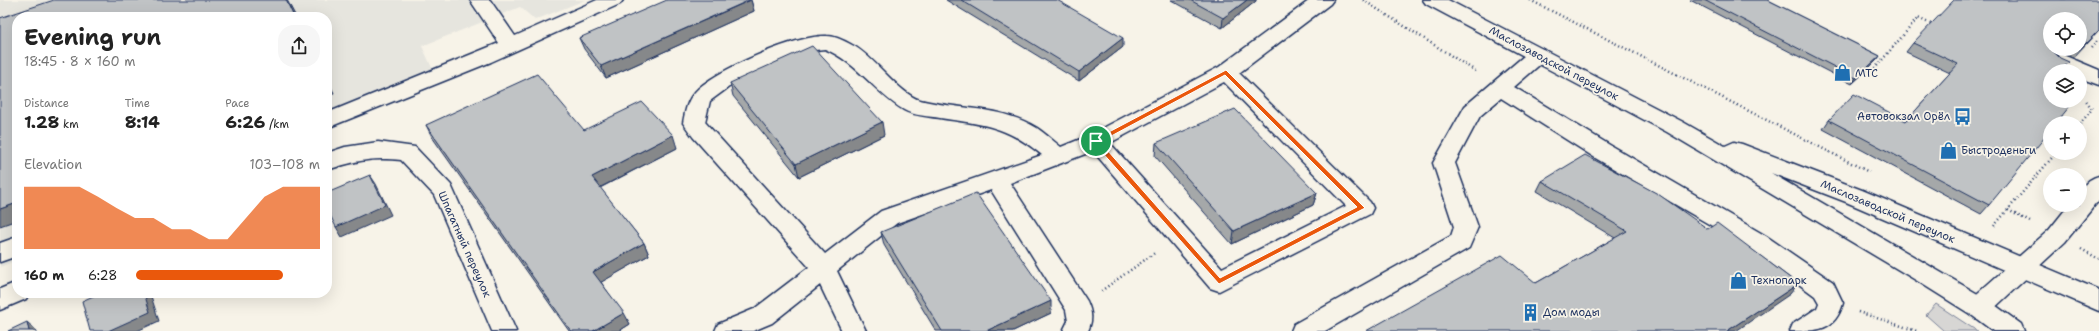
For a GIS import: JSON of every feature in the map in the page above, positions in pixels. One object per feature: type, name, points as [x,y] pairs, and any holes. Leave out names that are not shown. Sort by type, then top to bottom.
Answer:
[{"type":"main road","points":[[480,0],[511,45]]},
{"type":"main road","points":[[332,119],[511,45],[613,0]]},
{"type":"main road","points":[[727,331],[763,316],[889,217],[1059,157],[1096,141],[1226,72],[1323,0]]},
{"type":"main road","name":"Маслозаводской переулок","points":[[1433,0],[1675,127],[1979,307],[2012,331]]},
{"type":"main road","points":[[854,331],[824,268],[694,123],[696,110],[707,92],[738,73],[801,45],[827,42],[847,50],[900,97],[913,106],[990,118],[1012,125],[1030,134],[1059,157]]},
{"type":"main road","points":[[1303,331],[1461,242],[1466,226],[1444,163],[1472,111],[1538,55]]},
{"type":"main road","points":[[2056,59],[2099,78]]},
{"type":"main road","points":[[1096,141],[1219,281],[1362,208],[1226,72]]},
{"type":"main road","points":[[1499,87],[1605,153],[1758,242],[1824,289],[1831,303],[1828,314],[1802,331]]},
{"type":"main road","name":"Маслозаводской переулок","points":[[1675,127],[1854,196],[2099,301]]},
{"type":"main road","name":"Шпагатный переулок","points":[[332,160],[345,155],[378,150],[407,153],[443,191],[504,331]]},
{"type":"main road","points":[[996,179],[1078,308],[1080,322],[1075,331]]},
{"type":"main road","points":[[1979,307],[2024,268],[2057,236],[2099,184]]},
{"type":"main road","points":[[0,253],[12,248]]},
{"type":"main road","points":[[0,300],[12,294]]},
{"type":"path","points":[[1363,0],[1451,54],[1499,87]]},
{"type":"path","points":[[1530,0],[1876,175]]},
{"type":"path","points":[[1865,72],[1870,74],[1918,18],[1939,28]]},
{"type":"path","points":[[2086,116],[2092,109],[2087,102]]},
{"type":"path","points":[[1994,227],[2050,160]]},
{"type":"path","points":[[1078,308],[1179,236]]},
{"type":"path","points":[[1831,303],[1917,331]]},
{"type":"shaded area","points":[[0,0],[585,0],[535,20],[520,7],[422,46],[439,83],[332,127],[332,12],[12,12],[12,262],[0,267]]},
{"type":"shaded area","points":[[1936,304],[1977,331],[1944,331],[1926,315]]},
{"type":"building","points":[[54,0],[286,0],[292,12],[18,12]]},
{"type":"building","points":[[667,0],[750,0],[601,66],[579,38]]},
{"type":"building","points":[[961,0],[1057,0],[1123,38],[1079,72]]},
{"type":"building","points":[[1190,0],[1247,0],[1223,18]]},
{"type":"building","points":[[1704,0],[1768,0],[1880,56],[1856,78]]},
{"type":"building","points":[[1954,0],[2099,0],[2099,30],[2087,42],[2087,12],[2043,12],[2043,56],[2058,56],[2069,62],[2067,64],[2043,64],[2043,108],[2068,108],[2062,116],[2043,116],[2043,139],[1989,205],[1829,120],[1854,94],[1906,121],[1958,64],[1913,43]]},
{"type":"building","points":[[12,14],[12,205],[0,209],[0,18]]},
{"type":"building","points":[[812,46],[882,122],[796,164],[730,83]]},
{"type":"building","points":[[537,74],[584,130],[642,102],[673,135],[592,177],[644,243],[593,272],[624,313],[593,331],[571,331],[426,125]]},
{"type":"building","points":[[1235,109],[1317,193],[1234,231],[1156,143]]},
{"type":"building","points":[[1585,155],[1658,194],[1708,229],[1717,223],[1798,284],[1727,331],[1366,331],[1502,255],[1536,283],[1627,231],[1542,181]]},
{"type":"building","points":[[370,175],[385,205],[336,227],[332,219],[332,191]]},
{"type":"building","points":[[976,193],[1051,301],[986,331],[942,331],[881,232]]},
{"type":"building","points":[[89,298],[146,298],[150,312],[108,331],[90,331],[82,301]]},
{"type":"building","points":[[27,322],[29,331],[8,331]]},
{"type":"place","name":"МТС","points":[[1842,73]]},
{"type":"place","name":"Автовокзал Орёл","points":[[1963,116]]},
{"type":"place","name":"Быстроденьги","points":[[1948,150]]},
{"type":"place","name":"Технопарк","points":[[1738,280]]},
{"type":"place","name":"Дом моды","points":[[1530,312]]},
{"type":"route","points":[[1226,72],[1362,208],[1219,281],[1096,141],[1226,72]]}]
